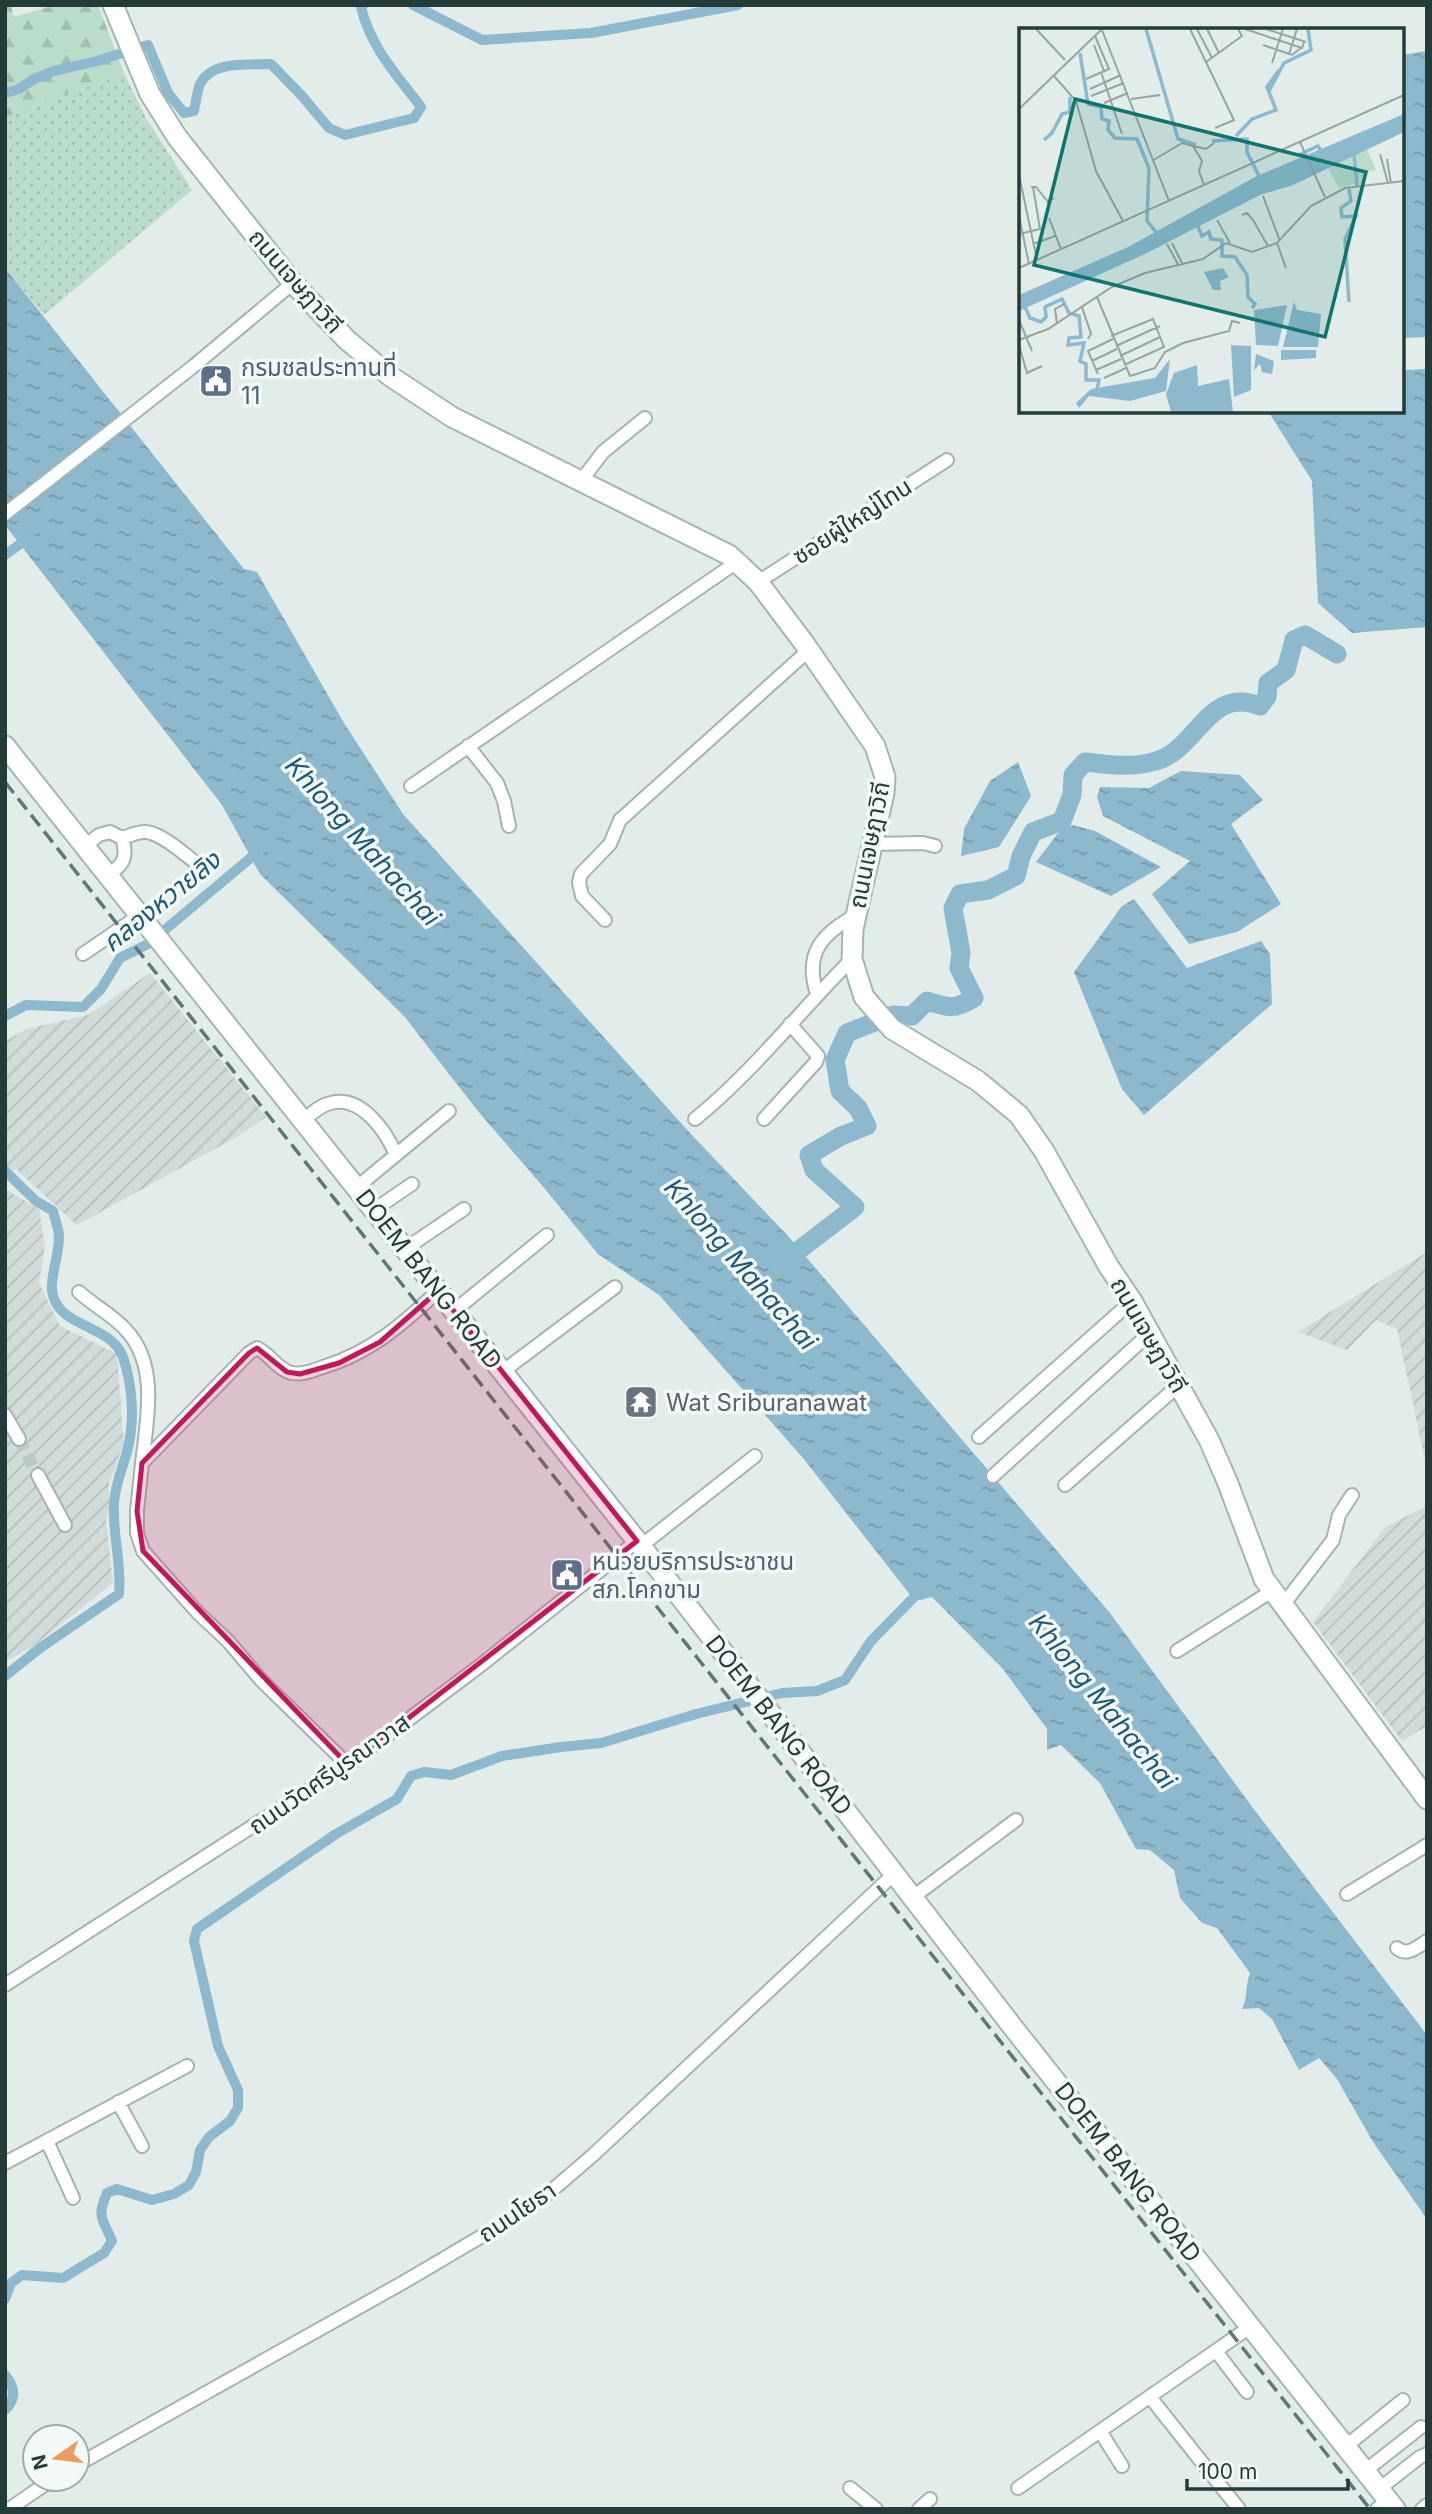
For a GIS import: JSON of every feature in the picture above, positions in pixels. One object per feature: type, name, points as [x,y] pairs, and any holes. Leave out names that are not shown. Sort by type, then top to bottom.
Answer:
[{"type":"street","name":"ถนนเจษฎาวิถี","points":[[113,5],[135,61],[163,116],[293,283],[347,340],[417,396],[471,427],[721,550],[758,582],[809,650],[875,746],[885,778],[884,793],[856,915],[852,959],[858,984],[871,1007],[887,1025],[978,1082],[1019,1115],[1044,1151],[1179,1385],[1221,1466],[1258,1566],[1278,1598],[1427,1799]]},
{"type":"street","points":[[5,514],[195,365],[293,283]]},
{"type":"street","points":[[581,481],[603,452],[645,418]]},
{"type":"street","name":"ซอยผู้ใหญ่โทน","points":[[758,582],[947,460]]},
{"type":"street","points":[[411,786],[737,562]]},
{"type":"street","points":[[605,920],[582,896],[579,882],[582,874],[610,844],[620,820],[809,650]]},
{"type":"street","name":"DOEM BANG ROAD","points":[[5,746],[639,1544],[1137,2186],[1365,2471],[1385,2502]]},
{"type":"street","points":[[468,746],[497,783],[509,826]]},
{"type":"street","points":[[85,846],[99,835],[110,832],[122,838],[149,832],[158,835],[199,865]]},
{"type":"street","points":[[108,875],[120,867],[125,858],[122,838]]},
{"type":"street","points":[[872,844],[923,843],[935,846]]},
{"type":"street","points":[[817,994],[812,978],[812,963],[818,946],[837,925],[856,915]]},
{"type":"street","points":[[83,954],[144,922]]},
{"type":"street","points":[[695,1119],[737,1082],[852,959]]},
{"type":"street","points":[[764,1119],[816,1062],[818,1056],[790,1024]]},
{"type":"street","points":[[303,1121],[327,1103],[339,1101],[355,1106],[368,1114],[390,1139],[396,1155]]},
{"type":"street","points":[[356,1188],[449,1111]]},
{"type":"street","points":[[374,1210],[412,1184]]},
{"type":"street","points":[[405,1249],[464,1209]]},
{"type":"street","points":[[454,1311],[547,1235]]},
{"type":"street","points":[[502,1372],[615,1287]]},
{"type":"street","points":[[142,1463],[249,1353],[257,1348],[287,1372],[300,1374],[339,1363],[380,1342],[403,1325],[438,1291]]},
{"type":"street","points":[[79,1292],[127,1330],[139,1350],[147,1372],[149,1397],[136,1511],[137,1533],[143,1551],[198,1613],[228,1640],[262,1681],[348,1765]]},
{"type":"street","points":[[979,1437],[1132,1301]]},
{"type":"street","points":[[993,1476],[1150,1333]]},
{"type":"street","points":[[1065,1485],[1179,1385]]},
{"type":"street","points":[[5,1415],[19,1439]]},
{"type":"street","name":"ถนนวัดศรีบูรณาวาส","points":[[5,1985],[348,1765],[755,1456]]},
{"type":"street","points":[[38,1475],[65,1525]]},
{"type":"street","points":[[1177,1651],[1278,1598],[1333,1540],[1339,1515],[1352,1495]]},
{"type":"street","points":[[913,1897],[1016,1820]]},
{"type":"street","points":[[1347,1894],[1427,1845]]},
{"type":"street","name":"ถนนโยธา","points":[[91,2457],[404,2282],[543,2198],[592,2156],[894,1874]]},
{"type":"street","points":[[1397,1948],[1409,1952],[1427,1941]]},
{"type":"street","points":[[5,2163],[187,2066]]},
{"type":"street","points":[[118,2102],[142,2146]]},
{"type":"street","points":[[47,2141],[73,2198]]},
{"type":"street","points":[[1018,2488],[1250,2327]]},
{"type":"street","points":[[1216,2351],[1247,2392]]},
{"type":"street","points":[[1150,2397],[1238,2509]]},
{"type":"street","points":[[1345,2447],[1403,2400]]},
{"type":"street","points":[[1365,2471],[1421,2427]]},
{"type":"street","points":[[1100,2431],[1122,2466]]},
{"type":"street","points":[[1385,2502],[1427,2454]]},
{"type":"street","points":[[850,2488],[876,2509]]},
{"type":"street","points":[[9,2509],[32,2493]]},
{"type":"street","points":[[919,2509],[930,2499]]},
{"type":"street","points":[[1422,2509],[1427,2505]]},
{"type":"highlighted area","points":[[438,1291],[637,1541],[348,1765],[143,1551],[137,1511],[142,1463],[249,1353],[257,1348],[287,1372],[300,1374],[339,1363],[380,1342]]},
{"type":"shaded area","points":[[150,973],[266,1117],[242,1134],[77,1225],[16,1169],[5,1174],[5,1041],[26,1029],[88,1015]]},
{"type":"shaded area","points":[[5,1189],[39,1209],[45,1245],[39,1283],[60,1326],[117,1354],[124,1444],[109,1483],[106,1522],[113,1583],[32,1647],[5,1662]]},
{"type":"shaded area","points":[[1427,1252],[1427,1470],[1397,1329],[1376,1320],[1347,1350],[1298,1332]]},
{"type":"shaded area","points":[[1427,1506],[1427,1726],[1402,1741],[1313,1622],[1385,1527]]},
{"type":"green space","points":[[5,5],[11,5],[14,17],[55,5],[98,5],[124,73],[5,117]]},
{"type":"green space","points":[[124,73],[146,118],[192,190],[44,315],[5,268],[5,117]]},
{"type":"water","points":[[1427,51],[1427,337],[1404,338],[1404,55]]},
{"type":"water","name":"Khlong Mahachai","points":[[5,268],[244,569],[257,572],[344,723],[403,814],[690,1133],[789,1237],[1110,1613],[1253,1808],[1427,2035],[1427,2219],[1373,2142],[1337,2079],[1319,2058],[1299,2070],[1272,2019],[1259,2008],[1242,2009],[1250,1973],[1217,1928],[1202,1923],[1180,1898],[1174,1870],[1150,1850],[1136,1849],[1100,1783],[1061,1745],[1047,1750],[1047,1729],[1003,1669],[932,1597],[915,1601],[803,1458],[659,1295],[598,1254],[477,1110],[404,1016],[260,874],[222,805],[5,525]]},
{"type":"water","points":[[1427,369],[1427,627],[1352,633],[1318,603],[1312,481],[1269,413],[1404,413],[1404,370]]},
{"type":"water","points":[[1018,762],[1031,796],[999,847],[961,856],[964,829],[990,781]]},
{"type":"water","points":[[1181,771],[1240,775],[1263,800],[1231,824],[1281,904],[1237,932],[1189,944],[1152,894],[1190,861],[1103,816],[1097,797],[1100,787],[1149,788]]},
{"type":"water","points":[[1072,825],[1095,831],[1161,867],[1111,896],[1036,862],[1058,833]]},
{"type":"water","points":[[1134,899],[1187,968],[1261,941],[1270,954],[1272,1004],[1144,1115],[1122,1089],[1074,972],[1122,906]]},
{"type":"waterway","points":[[5,93],[54,71],[148,45],[168,93],[184,113],[194,111],[200,84],[213,71],[232,65],[271,64],[329,128],[345,135],[414,118],[421,107],[378,48],[365,22],[361,7],[363,5]]},
{"type":"waterway","points":[[413,5],[482,40],[591,33],[738,5]]},
{"type":"waterway","points":[[5,555],[31,536]]},
{"type":"waterway","points":[[781,1264],[855,1207],[814,1170],[809,1155],[841,1136],[867,1126],[858,1108],[840,1091],[835,1060],[847,1033],[893,1015],[912,1016],[927,1001],[951,1007],[962,1005],[974,998],[959,968],[961,953],[953,908],[960,894],[988,890],[1016,876],[1021,856],[1033,832],[1062,821],[1072,795],[1073,775],[1085,762],[1130,765],[1156,761],[1170,755],[1215,711],[1228,704],[1242,702],[1260,706],[1267,697],[1268,683],[1286,670],[1294,640],[1305,635],[1337,654]]},
{"type":"waterway","name":"คลองหวายลิง","points":[[5,1016],[26,1005],[83,1007],[101,989],[120,958],[148,944],[260,850]]},
{"type":"waterway","name":"คลองหวายลิง","points":[[5,1171],[36,1201],[53,1211],[59,1237],[52,1284],[56,1303],[63,1312],[117,1346],[129,1380],[132,1404],[130,1440],[114,1503],[119,1594],[40,1648],[5,1676]]},
{"type":"waterway","points":[[5,2299],[11,2283],[22,2275],[63,2278],[104,2253],[112,2241],[101,2214],[107,2193],[117,2189],[152,2200],[174,2194],[189,2185],[196,2172],[200,2150],[209,2137],[230,2121],[238,2108],[238,2090],[218,2046],[194,1941],[197,1929],[336,1834],[397,1799],[411,1776],[424,1772],[451,1775],[502,1756],[601,1743],[696,1714],[782,1693],[817,1691],[845,1680],[871,1641],[921,1590]]},
{"type":"waterway","points":[[5,2375],[13,2393],[5,2410]]},
{"type":"tunnel","points":[[19,1439],[38,1475]]},
{"type":"railway","points":[[5,782],[1370,2509]]},
{"type":"place","name":"กรมชลประทานที่ 11","points":[[216,381]]},
{"type":"place","name":"Wat Sriburanawat","points":[[641,1402]]},
{"type":"place","name":"หน่วยบริการประชาชน สภ.โคกขาม","points":[[567,1575]]}]
